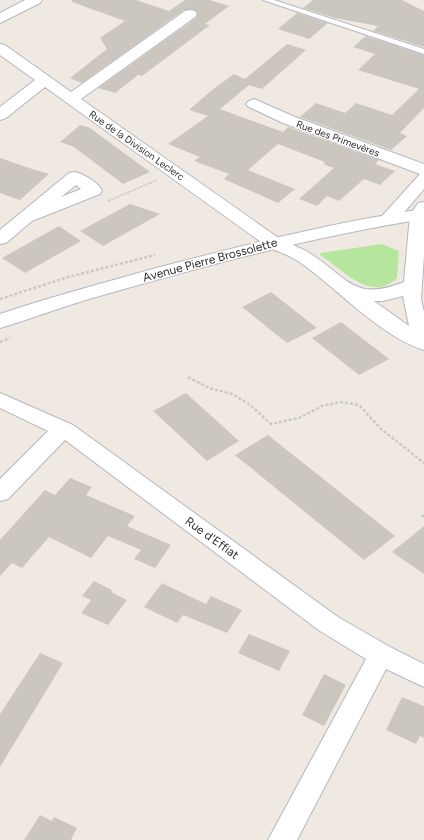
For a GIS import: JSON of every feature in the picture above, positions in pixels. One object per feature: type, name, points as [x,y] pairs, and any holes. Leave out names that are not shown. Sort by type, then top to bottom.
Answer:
[{"type":"main road","name":"Avenue Pierre Brossolette","points":[[0,321],[45,305],[274,243],[422,212]]},
{"type":"street","points":[[0,19],[35,0]]},
{"type":"street","points":[[72,98],[190,14]]},
{"type":"street","name":"Rue de la Division Leclerc","points":[[0,48],[274,243],[304,257],[346,291],[394,326],[424,342]]},
{"type":"street","points":[[0,115],[45,80]]},
{"type":"street","name":"Rue des Primevères","points":[[254,104],[289,120],[424,170]]},
{"type":"street","points":[[389,219],[424,178]]},
{"type":"street","points":[[422,212],[413,284],[415,315],[424,342]]},
{"type":"street","points":[[0,239],[25,218]]},
{"type":"street","points":[[346,291],[373,296],[386,296],[413,284]]},
{"type":"street","name":"Rue d'Effiat","points":[[0,400],[66,430],[329,624],[381,655],[424,676]]},
{"type":"street","points":[[0,493],[56,436],[66,430]]},
{"type":"street","points":[[282,840],[381,655]]},
{"type":"lane","points":[[267,0],[424,52]]},
{"type":"path","points":[[188,377],[209,388],[232,394],[249,404],[271,424],[299,418],[322,406],[340,402],[360,406],[382,429],[424,463]]},
{"type":"green space","points":[[382,244],[399,251],[397,278],[387,285],[377,287],[367,286],[357,282],[320,255],[321,253]]},
{"type":"building","points":[[72,0],[136,0],[169,11],[185,0],[210,0],[229,6],[205,24],[210,25],[142,76],[138,75],[115,93],[98,88],[196,18],[198,13],[195,10],[184,10],[82,83],[70,78],[107,49],[100,38],[125,21],[72,2]]},
{"type":"building","points":[[313,0],[402,0],[424,11],[424,47],[373,31],[378,26],[335,18],[303,8]]},
{"type":"building","points":[[297,13],[328,23],[309,39],[278,29]]},
{"type":"building","points":[[366,36],[424,55],[424,108],[400,133],[407,136],[391,150],[300,117],[316,103],[345,113],[356,103],[392,115],[419,89],[358,70],[375,54],[353,47]]},
{"type":"building","points":[[287,44],[306,50],[262,89],[249,85],[220,109],[283,132],[288,127],[379,160],[375,164],[395,171],[380,185],[364,179],[339,201],[327,196],[317,206],[299,199],[334,168],[323,164],[325,162],[278,144],[248,170],[295,189],[278,203],[224,179],[229,174],[194,161],[200,157],[168,144],[208,116],[189,110],[212,90],[234,74],[245,79]]},
{"type":"building","points":[[80,125],[90,128],[150,172],[123,184],[74,147],[60,142]]},
{"type":"building","points":[[0,158],[49,174],[20,200],[0,193]]},
{"type":"building","points":[[130,204],[160,214],[103,246],[80,231]]},
{"type":"building","points":[[59,226],[81,241],[25,273],[2,258]]},
{"type":"building","points":[[271,292],[317,328],[287,343],[242,307]]},
{"type":"building","points":[[341,322],[389,359],[359,375],[312,338]]},
{"type":"building","points":[[186,393],[239,441],[207,461],[153,411]]},
{"type":"building","points":[[268,435],[395,536],[364,560],[235,455]]},
{"type":"building","points":[[70,478],[92,487],[86,495],[135,516],[127,526],[171,545],[155,568],[134,559],[141,550],[108,536],[91,558],[49,537],[22,568],[12,563],[0,576],[0,540],[45,490],[55,495]]},
{"type":"building","points":[[424,526],[424,574],[392,552]]},
{"type":"building","points":[[94,581],[127,600],[108,625],[81,613],[91,600],[82,596]]},
{"type":"building","points":[[162,583],[206,604],[211,596],[242,610],[227,633],[183,615],[177,623],[144,607]]},
{"type":"building","points":[[249,634],[290,651],[279,671],[238,653]]},
{"type":"building","points":[[40,653],[63,663],[0,767],[0,714]]},
{"type":"building","points":[[324,674],[346,685],[324,726],[302,715]]},
{"type":"building","points":[[402,697],[424,706],[424,738],[420,736],[416,744],[386,730]]},
{"type":"building","points":[[40,815],[52,821],[54,817],[77,828],[71,840],[24,840]]}]
